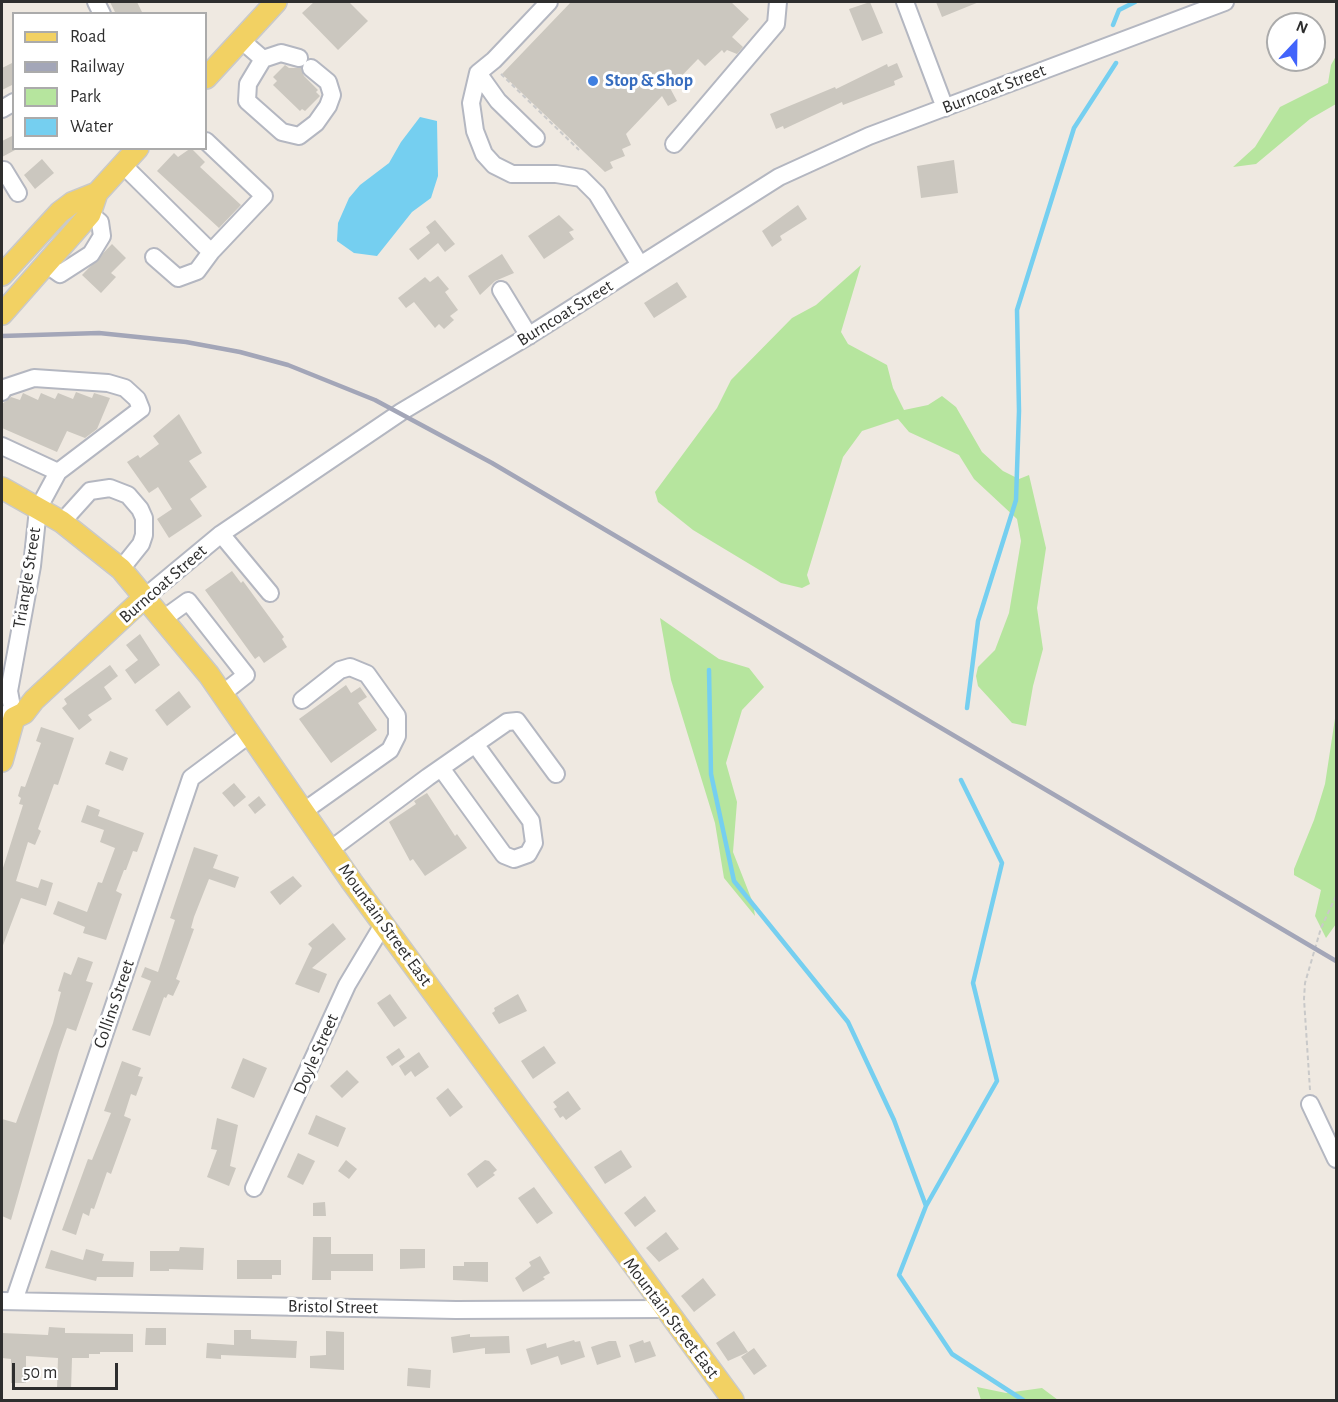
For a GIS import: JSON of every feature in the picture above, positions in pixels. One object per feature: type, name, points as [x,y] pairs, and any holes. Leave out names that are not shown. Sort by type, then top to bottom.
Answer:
[{"type":"main road","points":[[207,77],[276,2]]},
{"type":"main road","points":[[2,314],[90,214],[97,193],[136,150]]},
{"type":"main road","points":[[3,272],[60,212],[72,203],[97,193]]},
{"type":"main road","name":"Mountain Street East","points":[[2,488],[62,522],[121,569],[163,619],[222,694],[330,850],[733,1401]]},
{"type":"main road","name":"Burncoat Street","points":[[8,716],[24,713],[34,700],[145,597]]},
{"type":"main road","points":[[2,761],[8,716]]},
{"type":"street","points":[[549,2],[494,60],[478,73],[471,103],[475,131],[484,154],[494,165],[512,174],[556,174],[582,178],[597,194],[640,265]]},
{"type":"street","points":[[674,144],[776,24],[778,2]]},
{"type":"street","points":[[905,2],[945,108]]},
{"type":"street","name":"Burncoat Street","points":[[145,597],[221,534],[401,412],[529,336],[801,165],[1225,2]]},
{"type":"street","points":[[241,40],[263,60]]},
{"type":"street","points":[[280,53],[305,63],[328,82],[332,95],[328,106],[316,123],[299,136],[282,132],[247,101],[248,84],[263,60],[280,53]]},
{"type":"street","points":[[478,73],[498,101],[536,138]]},
{"type":"street","points":[[154,257],[178,278],[197,271],[211,252],[264,195],[207,142]]},
{"type":"street","points":[[123,165],[211,252]]},
{"type":"street","points":[[2,172],[4,170],[18,193]]},
{"type":"street","points":[[501,290],[529,336]]},
{"type":"street","points":[[2,392],[4,388],[34,378],[108,383],[125,388],[137,399],[141,409],[58,472],[38,509]]},
{"type":"street","points":[[2,446],[58,472]]},
{"type":"street","points":[[62,522],[90,491],[110,488],[128,495],[140,509],[144,518],[144,536],[141,544],[121,569]]},
{"type":"street","name":"Triangle Street","points":[[8,716],[9,691],[32,566],[38,509]]},
{"type":"street","points":[[221,534],[270,593]]},
{"type":"street","points":[[163,619],[188,601],[246,675],[222,694]]},
{"type":"street","points":[[302,700],[340,670],[350,667],[367,674],[397,716],[397,736],[390,750],[304,812]]},
{"type":"street","points":[[330,850],[507,722],[517,722],[556,774]]},
{"type":"street","name":"Collins Street","points":[[8,1301],[191,778],[250,734]]},
{"type":"street","points":[[441,768],[504,855],[514,859],[528,854],[534,843],[531,821],[475,744]]},
{"type":"street","name":"Doyle Street","points":[[254,1188],[347,985],[384,923]]},
{"type":"street","points":[[1310,1104],[1336,1159]]},
{"type":"street","name":"Bristol Street","points":[[8,1301],[466,1310],[665,1309]]},
{"type":"path","points":[[501,73],[579,150]]},
{"type":"path","points":[[1310,1104],[1305,984],[1321,928],[1336,896]]},
{"type":"green space","points":[[1336,56],[1336,104],[1310,119],[1256,164],[1233,167],[1255,147],[1280,107],[1328,83],[1331,65]]},
{"type":"green space","points":[[861,265],[841,332],[848,344],[887,365],[893,388],[904,410],[928,405],[942,396],[956,407],[982,452],[1003,471],[1019,479],[1029,475],[1046,548],[1037,608],[1043,649],[1026,726],[1012,723],[978,686],[976,676],[978,667],[995,650],[1009,613],[1021,541],[1017,519],[974,479],[959,455],[909,432],[898,419],[862,431],[843,457],[807,575],[810,584],[802,588],[781,583],[693,530],[658,502],[655,492],[717,408],[731,380],[792,318],[816,305]]},
{"type":"green space","points":[[660,618],[719,659],[749,668],[764,687],[742,710],[726,763],[737,802],[733,852],[753,903],[755,916],[724,878],[715,823],[671,680]]},
{"type":"green space","points":[[1336,712],[1336,924],[1326,938],[1315,916],[1321,890],[1294,875],[1294,869],[1314,820],[1325,784]]},
{"type":"green space","points":[[977,1387],[1006,1393],[1042,1388],[1058,1400],[981,1400]]},
{"type":"water","points":[[420,117],[437,121],[438,176],[431,198],[412,212],[377,256],[354,253],[337,241],[338,223],[349,198],[360,185],[389,163]]},
{"type":"building","points":[[110,2],[137,2],[142,12],[115,12]]},
{"type":"building","points":[[314,2],[349,2],[368,21],[338,50],[302,13]]},
{"type":"building","name":"Stop & Shop","points":[[571,2],[731,2],[749,19],[732,37],[743,47],[737,54],[727,50],[724,53],[722,50],[705,66],[698,59],[670,88],[677,101],[668,106],[662,96],[626,134],[631,145],[622,149],[625,156],[610,162],[613,168],[605,172],[502,74]]},
{"type":"building","points":[[870,2],[883,33],[862,41],[849,9]]},
{"type":"building","points":[[936,2],[979,2],[942,17]]},
{"type":"building","points":[[12,63],[12,85],[2,90],[2,68]]},
{"type":"building","points":[[897,63],[903,77],[894,81],[895,85],[843,105],[842,102],[784,129],[783,126],[776,129],[770,114],[835,87],[836,89],[887,64],[888,67]]},
{"type":"building","points":[[285,65],[289,68],[301,68],[304,76],[318,90],[316,92],[320,96],[305,111],[302,109],[300,111],[273,85],[277,81],[273,77]]},
{"type":"building","points":[[12,136],[12,150],[15,150],[2,157],[2,141]]},
{"type":"building","points":[[188,150],[193,150],[205,162],[200,167],[241,205],[219,228],[157,171],[174,153],[178,157]]},
{"type":"building","points":[[42,159],[54,173],[35,189],[24,175]]},
{"type":"building","points":[[954,160],[958,193],[921,198],[917,166]]},
{"type":"building","points":[[798,205],[807,219],[780,236],[782,240],[772,247],[762,231]]},
{"type":"building","points":[[559,215],[574,230],[569,232],[574,239],[544,259],[528,236]]},
{"type":"building","points":[[435,220],[455,244],[445,252],[438,243],[418,260],[409,249],[430,233],[426,227]]},
{"type":"building","points":[[112,244],[126,258],[111,273],[116,277],[101,293],[82,275]]},
{"type":"building","points":[[502,254],[514,273],[495,281],[480,295],[468,276]]},
{"type":"building","points":[[438,276],[449,289],[445,292],[458,310],[450,316],[454,320],[444,329],[439,324],[435,328],[414,302],[406,308],[398,298],[425,277],[430,282]]},
{"type":"building","points":[[677,282],[687,297],[654,318],[644,303]]},
{"type":"building","points":[[76,392],[92,398],[94,393],[110,398],[97,429],[85,438],[67,431],[57,452],[2,428],[2,404],[11,397],[20,400],[23,393],[38,400],[41,393],[55,399],[58,393],[73,399]]},
{"type":"building","points":[[179,414],[202,453],[189,461],[207,487],[190,499],[202,516],[169,538],[157,519],[172,509],[158,487],[149,493],[127,462],[138,455],[140,458],[159,444],[153,436]]},
{"type":"building","points":[[232,571],[241,583],[243,581],[284,637],[282,639],[287,647],[264,663],[259,656],[255,659],[205,590]]},
{"type":"building","points":[[140,634],[160,665],[135,684],[125,670],[138,660],[126,645]]},
{"type":"building","points":[[110,665],[118,676],[104,687],[112,699],[88,715],[92,720],[79,730],[62,708],[67,704],[64,699]]},
{"type":"building","points":[[346,685],[351,693],[360,687],[367,697],[358,703],[377,730],[331,763],[299,719]]},
{"type":"building","points":[[179,691],[191,707],[167,726],[155,710]]},
{"type":"building","points":[[41,727],[74,738],[58,785],[54,784],[38,829],[41,831],[35,845],[28,842],[16,881],[38,888],[41,879],[53,883],[46,906],[21,898],[2,948],[2,871],[23,805],[19,804],[21,798],[18,796],[21,786],[25,787],[41,743],[36,741]]},
{"type":"building","points":[[110,751],[128,758],[123,771],[105,764]]},
{"type":"building","points":[[234,783],[246,797],[234,807],[222,793]]},
{"type":"building","points":[[427,793],[455,836],[457,834],[467,848],[425,876],[413,859],[410,861],[389,822],[416,804],[414,801]]},
{"type":"building","points":[[259,796],[266,805],[255,814],[248,805]]},
{"type":"building","points":[[87,805],[100,810],[98,816],[144,833],[137,852],[133,851],[116,891],[122,894],[106,940],[83,933],[85,927],[53,914],[58,901],[87,912],[98,882],[102,883],[115,848],[100,842],[104,830],[81,822]]},
{"type":"building","points":[[194,847],[218,855],[213,868],[239,877],[235,888],[209,879],[194,917],[191,928],[194,929],[176,979],[180,981],[173,996],[168,994],[166,998],[164,997],[150,1036],[132,1030],[151,981],[141,977],[145,967],[158,972],[175,920],[170,918]]},
{"type":"building","points":[[293,876],[302,886],[280,905],[270,892]]},
{"type":"building","points":[[333,923],[346,939],[312,968],[327,974],[319,993],[295,984],[312,948],[308,944]]},
{"type":"building","points":[[78,957],[93,962],[86,981],[93,983],[76,1031],[67,1028],[59,1051],[11,1220],[2,1216],[2,1119],[16,1123],[53,1023],[61,992],[58,991],[64,972],[71,975]]},
{"type":"building","points":[[390,994],[407,1018],[394,1027],[377,1003]]},
{"type":"building","points":[[518,994],[527,1011],[499,1024],[492,1013],[495,1011],[494,1008]]},
{"type":"building","points":[[544,1046],[556,1063],[533,1079],[521,1061]]},
{"type":"building","points":[[399,1048],[405,1057],[392,1066],[386,1057]]},
{"type":"building","points":[[419,1052],[429,1067],[415,1077],[411,1071],[405,1076],[399,1066]]},
{"type":"building","points":[[243,1058],[267,1068],[254,1098],[231,1088]]},
{"type":"building","points":[[122,1061],[141,1068],[138,1076],[143,1077],[136,1096],[131,1094],[124,1116],[131,1119],[111,1174],[107,1172],[94,1209],[91,1208],[89,1216],[83,1213],[76,1235],[62,1230],[88,1159],[92,1160],[111,1113],[104,1111]]},
{"type":"building","points":[[347,1070],[359,1082],[342,1098],[330,1086]]},
{"type":"building","points":[[448,1088],[463,1107],[450,1117],[436,1098]]},
{"type":"building","points":[[568,1091],[581,1109],[566,1120],[563,1116],[560,1118],[554,1109],[557,1107],[553,1102]]},
{"type":"building","points":[[316,1115],[346,1128],[338,1147],[308,1134]]},
{"type":"building","points":[[217,1118],[238,1125],[230,1166],[236,1168],[229,1186],[207,1177],[217,1150],[211,1149]]},
{"type":"building","points":[[621,1150],[632,1167],[605,1184],[594,1167]]},
{"type":"building","points":[[298,1153],[315,1161],[303,1185],[287,1177]]},
{"type":"building","points":[[346,1160],[357,1169],[349,1179],[338,1171]]},
{"type":"building","points":[[485,1160],[497,1170],[493,1173],[495,1175],[477,1188],[467,1174]]},
{"type":"building","points":[[534,1187],[553,1213],[537,1224],[518,1198]]},
{"type":"building","points":[[645,1196],[656,1211],[635,1227],[624,1213]]},
{"type":"building","points":[[325,1202],[326,1216],[313,1216],[313,1203]]},
{"type":"building","points":[[666,1232],[679,1249],[659,1262],[646,1248]]},
{"type":"building","points":[[313,1237],[331,1237],[331,1254],[373,1254],[373,1271],[331,1271],[331,1280],[312,1280]]},
{"type":"building","points":[[180,1247],[204,1248],[203,1270],[150,1271],[150,1251],[179,1251]]},
{"type":"building","points":[[86,1249],[104,1254],[102,1261],[134,1262],[133,1277],[97,1277],[96,1281],[45,1268],[51,1250],[83,1260]]},
{"type":"building","points":[[400,1249],[425,1249],[425,1268],[400,1269]]},
{"type":"building","points":[[540,1256],[550,1273],[543,1277],[545,1279],[523,1292],[515,1278],[531,1266],[529,1262]]},
{"type":"building","points":[[237,1260],[281,1260],[281,1275],[272,1275],[272,1279],[237,1279]]},
{"type":"building","points":[[464,1262],[488,1262],[488,1282],[453,1280],[453,1266],[464,1266]]},
{"type":"building","points":[[703,1278],[716,1295],[694,1312],[681,1296]]},
{"type":"building","points":[[49,1327],[65,1328],[65,1333],[133,1334],[133,1352],[100,1352],[100,1354],[89,1354],[89,1358],[72,1358],[71,1390],[57,1389],[58,1358],[26,1356],[26,1383],[11,1383],[11,1359],[2,1358],[2,1333],[48,1335]]},
{"type":"building","points":[[146,1328],[166,1328],[166,1345],[145,1345]]},
{"type":"building","points":[[234,1330],[251,1330],[251,1339],[297,1341],[296,1358],[221,1355],[221,1359],[206,1358],[207,1343],[234,1345]]},
{"type":"building","points":[[326,1331],[344,1332],[344,1370],[310,1368],[310,1356],[326,1355]]},
{"type":"building","points":[[734,1331],[748,1352],[728,1361],[716,1343]]},
{"type":"building","points":[[470,1334],[470,1337],[509,1336],[510,1353],[485,1354],[485,1348],[453,1353],[451,1337]]},
{"type":"building","points":[[574,1340],[575,1342],[580,1341],[585,1357],[561,1365],[558,1356],[531,1365],[526,1349],[546,1343],[547,1348]]},
{"type":"building","points":[[643,1340],[644,1343],[650,1341],[656,1356],[635,1363],[629,1345]]},
{"type":"building","points":[[616,1341],[621,1357],[597,1365],[591,1347]]},
{"type":"building","points":[[754,1348],[767,1366],[754,1375],[741,1357]]},
{"type":"building","points":[[408,1368],[431,1370],[430,1388],[407,1386]]},
{"type":"waterway","points":[[1113,25],[1119,10],[1135,2]]},
{"type":"waterway","points":[[967,708],[978,621],[1016,500],[1019,411],[1017,310],[1074,128],[1116,63]]},
{"type":"waterway","points":[[709,670],[711,774],[734,881],[848,1022],[894,1120],[926,1206]]},
{"type":"waterway","points":[[961,780],[1002,863],[973,983],[997,1081],[926,1206],[899,1275],[952,1354],[1023,1400]]},
{"type":"railway","points":[[2,336],[99,333],[186,342],[240,352],[288,365],[375,400],[492,463],[1336,961]]},
{"type":"place","name":"Stop & Shop","points":[[593,81]]}]
